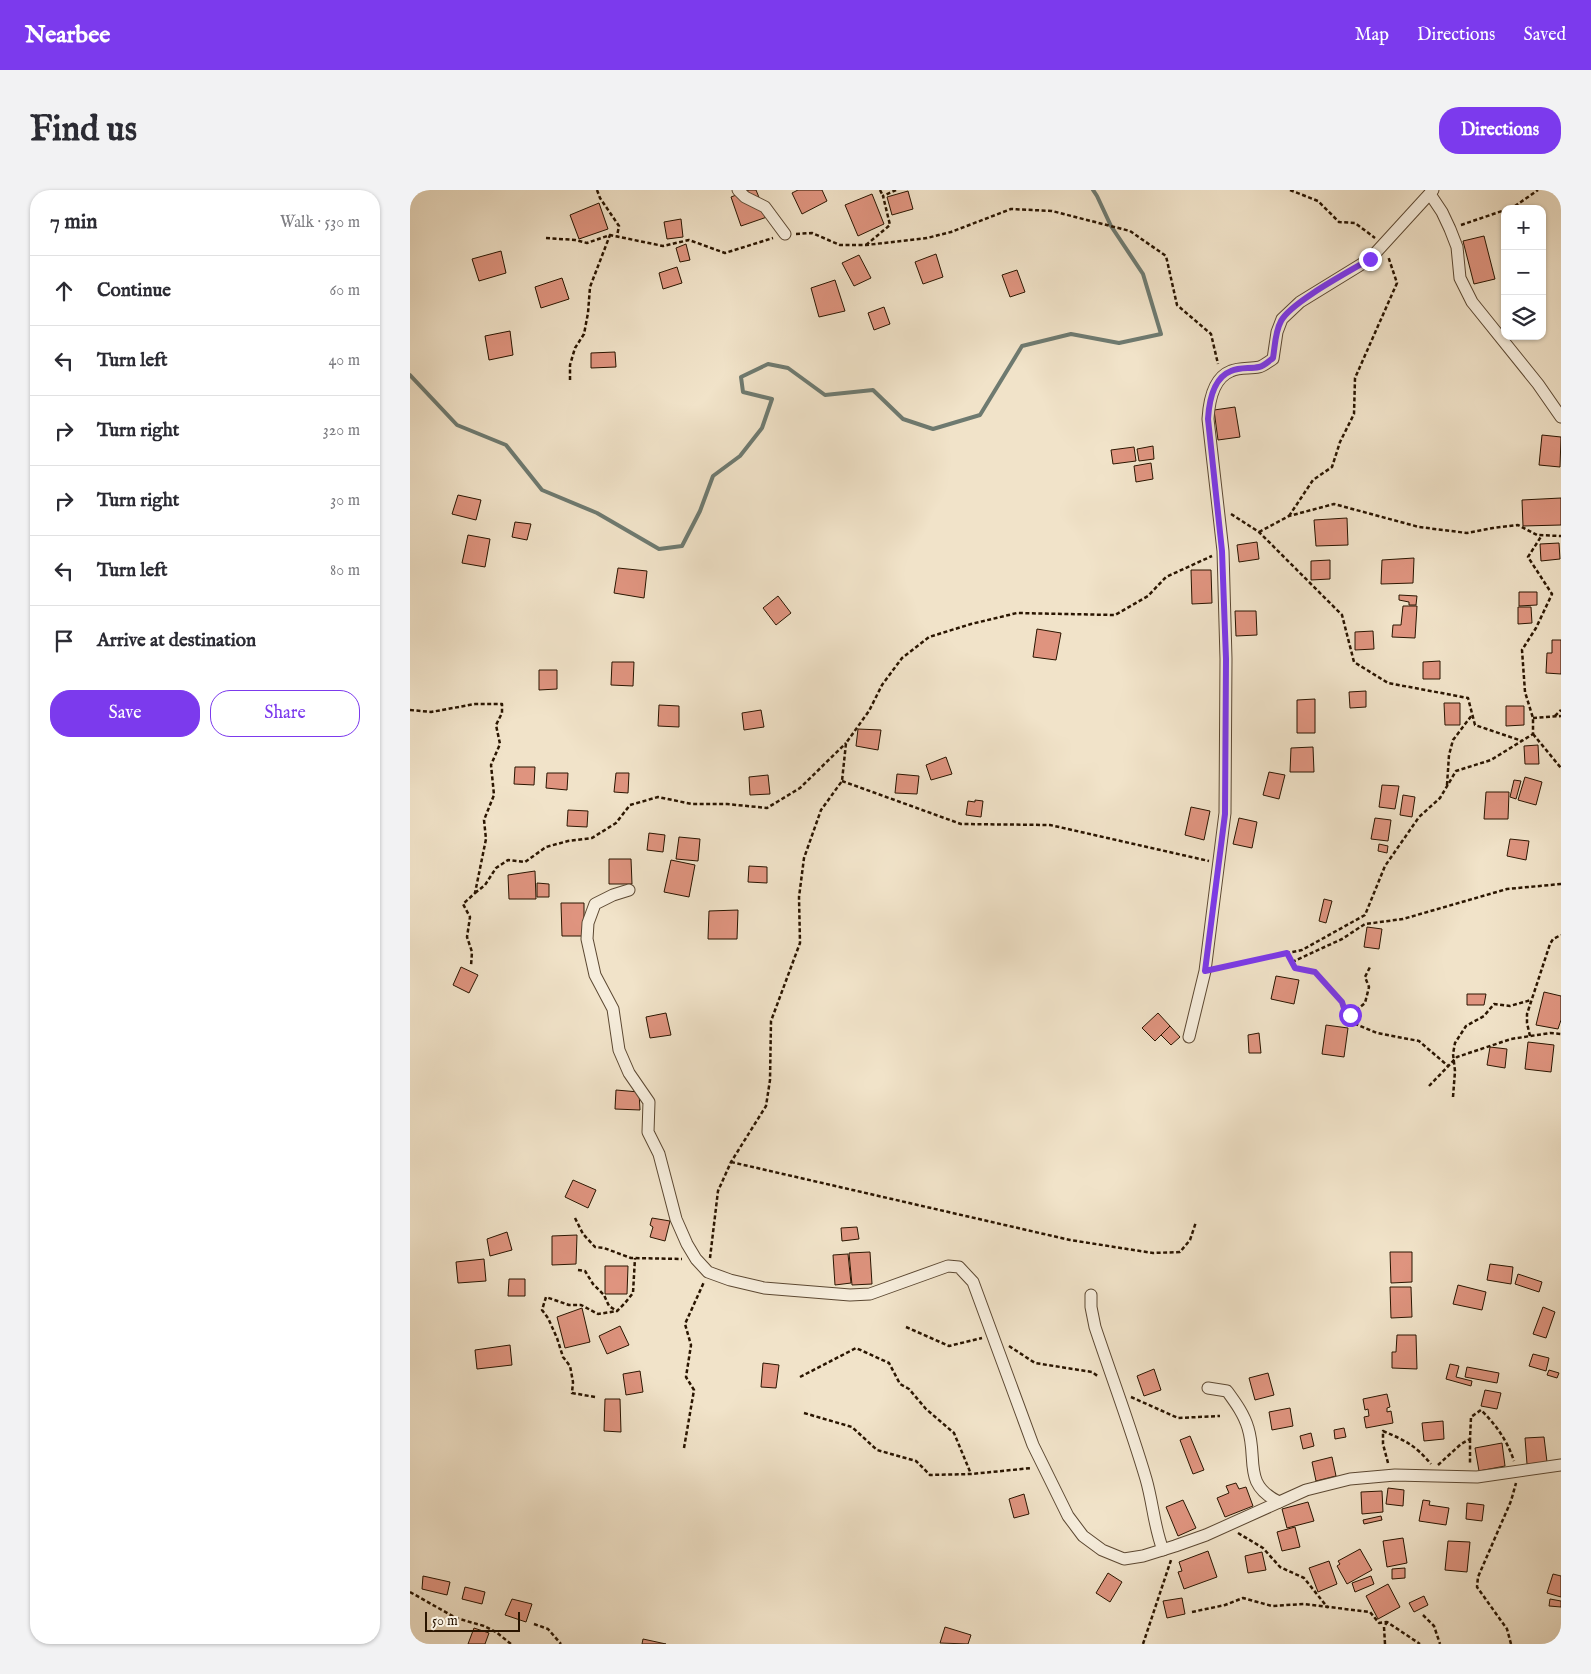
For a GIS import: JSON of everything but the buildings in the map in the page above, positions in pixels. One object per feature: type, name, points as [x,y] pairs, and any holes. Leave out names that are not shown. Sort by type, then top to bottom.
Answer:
[{"type":"street","points":[[738,190],[765,207],[785,234]]},
{"type":"street","points":[[1189,1037],[1205,971],[1220,864],[1226,804],[1226,659],[1222,551],[1208,419],[1209,400],[1221,378],[1230,371],[1247,367],[1261,367],[1273,358],[1277,332],[1282,319],[1300,302],[1370,259],[1432,192],[1457,248],[1460,278],[1472,302],[1538,384],[1561,416]]},
{"type":"street","points":[[629,890],[595,904],[588,923],[587,939],[595,975],[613,1009],[619,1050],[629,1073],[649,1102],[648,1132],[658,1154],[676,1219],[686,1244],[698,1262],[708,1272],[730,1280],[764,1288],[850,1295],[870,1294],[948,1266],[959,1267],[973,1282],[1032,1445],[1042,1467],[1068,1516],[1083,1536],[1102,1550],[1124,1558],[1143,1556],[1176,1546],[1315,1488],[1350,1479],[1390,1476],[1477,1477],[1561,1464]]},
{"type":"street","points":[[1091,1295],[1095,1327],[1117,1388],[1147,1483],[1154,1525],[1163,1550]]},
{"type":"street","points":[[1208,1388],[1227,1391],[1236,1402],[1248,1427],[1258,1486],[1267,1496],[1279,1502]]},
{"type":"path","points":[[597,190],[600,198],[619,226],[617,236]]},
{"type":"path","points":[[866,245],[890,225],[880,190]]},
{"type":"path","points":[[883,196],[896,190]]},
{"type":"path","points":[[1289,516],[1313,480],[1332,467],[1340,442],[1354,414],[1355,378],[1397,283],[1383,243],[1356,223],[1339,222],[1318,201],[1290,190]]},
{"type":"path","points":[[1516,205],[1538,190]]},
{"type":"path","points":[[546,238],[575,240],[587,243],[610,235],[664,246],[689,240],[725,254],[785,234],[812,233],[840,245],[866,245],[927,238],[951,232],[1011,209],[1052,211],[1130,231],[1166,256],[1177,305],[1211,334],[1221,378]]},
{"type":"path","points":[[1450,229],[1501,211]]},
{"type":"path","points":[[570,380],[570,365],[575,348],[584,334],[590,287],[610,235]]},
{"type":"path","points":[[1259,532],[1289,516],[1334,504],[1419,527],[1468,533],[1518,526],[1537,535],[1560,536],[1561,540]]},
{"type":"path","points":[[1217,505],[1259,532],[1342,614],[1354,662],[1388,684],[1468,698],[1475,725],[1522,741]]},
{"type":"path","points":[[1542,536],[1528,557],[1552,594],[1536,628],[1522,650],[1525,692],[1533,718],[1532,734],[1561,768]]},
{"type":"path","points":[[471,966],[472,952],[467,937],[470,917],[463,904],[485,886],[496,868],[508,860],[525,862],[546,848],[568,840],[592,838],[616,823],[630,805],[658,797],[692,804],[727,804],[767,808],[800,788],[846,743],[869,711],[882,685],[902,658],[929,637],[1017,613],[1115,615],[1148,596],[1166,577],[1200,563],[1222,551]]},
{"type":"path","points":[[410,710],[431,712],[475,704],[502,704],[502,713],[496,725],[500,744],[491,765],[494,795],[484,820],[486,839],[475,893]]},
{"type":"path","points":[[1554,717],[1561,710]]},
{"type":"path","points":[[1447,787],[1449,755],[1453,740],[1472,714]]},
{"type":"path","points":[[1533,718],[1561,716]]},
{"type":"path","points":[[1205,971],[1302,950],[1365,914],[1385,866],[1418,817],[1440,798],[1456,771],[1491,760],[1532,734]]},
{"type":"path","points":[[684,1448],[694,1390],[686,1377],[691,1345],[685,1324],[708,1272],[718,1191],[731,1162],[766,1106],[770,1080],[771,1021],[800,943],[799,897],[804,858],[821,810],[842,781],[846,743]]},
{"type":"path","points":[[842,781],[961,824],[1050,825],[1220,864]]},
{"type":"path","points":[[1292,962],[1342,939],[1365,924],[1403,919],[1507,889],[1561,884]]},
{"type":"path","points":[[1530,1036],[1527,1023],[1531,1000],[1550,944],[1561,935]]},
{"type":"path","points":[[1287,953],[1295,968],[1315,972],[1342,1002],[1348,1021],[1377,1033],[1419,1041],[1448,1066]]},
{"type":"path","points":[[1348,1021],[1350,1015],[1364,1003],[1369,987],[1366,977],[1370,966]]},
{"type":"path","points":[[1453,1098],[1455,1044],[1466,1026],[1484,1016],[1494,1004],[1510,1006],[1531,1000]]},
{"type":"path","points":[[1429,1086],[1458,1057],[1511,1039],[1550,1033],[1561,1034]]},
{"type":"path","points":[[731,1162],[1070,1240],[1153,1253],[1180,1252],[1190,1240],[1196,1222]]},
{"type":"path","points":[[576,1218],[583,1234],[595,1247],[604,1248],[631,1258],[678,1258],[698,1262]]},
{"type":"path","points":[[595,1397],[572,1392],[570,1366],[562,1357],[557,1338],[548,1318],[542,1310],[546,1298],[570,1305],[581,1305],[598,1314],[617,1311],[633,1293],[635,1258]]},
{"type":"path","points":[[578,1270],[585,1271],[593,1284],[604,1295],[609,1306],[617,1311]]},
{"type":"path","points":[[906,1327],[949,1346],[992,1336],[1035,1363],[1092,1372],[1100,1377]]},
{"type":"path","points":[[800,1377],[856,1348],[888,1363],[900,1384],[909,1390],[926,1409],[954,1433],[972,1474]]},
{"type":"path","points":[[1117,1388],[1136,1400],[1178,1418],[1220,1416]]},
{"type":"path","points":[[1470,1465],[1471,1417],[1481,1410],[1496,1424],[1510,1450],[1518,1471],[1511,1501],[1478,1577],[1477,1587],[1507,1629],[1511,1644]]},
{"type":"path","points":[[804,1413],[852,1427],[877,1450],[916,1461],[930,1475],[972,1474],[1042,1467]]},
{"type":"path","points":[[1390,1476],[1383,1444],[1383,1432],[1407,1441],[1421,1452],[1435,1468],[1460,1444],[1470,1439]]},
{"type":"path","points":[[1226,1526],[1264,1548],[1280,1567],[1304,1578],[1328,1608]]},
{"type":"path","points":[[1143,1644],[1176,1546]]},
{"type":"path","points":[[410,1592],[456,1618],[484,1626],[496,1632],[512,1644]]},
{"type":"path","points":[[1192,1612],[1225,1605],[1243,1598],[1272,1606],[1304,1604],[1370,1612],[1379,1623],[1387,1622],[1420,1644]]},
{"type":"path","points":[[1423,1615],[1434,1626],[1440,1644]]},
{"type":"path","points":[[1386,1644],[1384,1627],[1387,1622]]},
{"type":"path","points":[[534,1624],[548,1629],[562,1644]]},
{"type":"waterway","points":[[410,375],[457,425],[506,445],[542,490],[597,513],[659,549],[682,546],[700,511],[713,476],[740,456],[762,428],[772,399],[743,392],[741,377],[768,364],[788,368],[825,395],[873,390],[903,419],[933,429],[980,415],[1022,346],[1071,334],[1119,343],[1161,334],[1143,274],[1111,226],[1093,190]]},
{"type":"route","points":[[1350,1015],[1348,1021],[1342,1002],[1315,972],[1295,968],[1287,953],[1205,971],[1225,814],[1226,659],[1222,551],[1208,419],[1209,400],[1221,378],[1230,371],[1247,367],[1261,367],[1273,358],[1277,332],[1282,319],[1300,302],[1370,259]]}]
